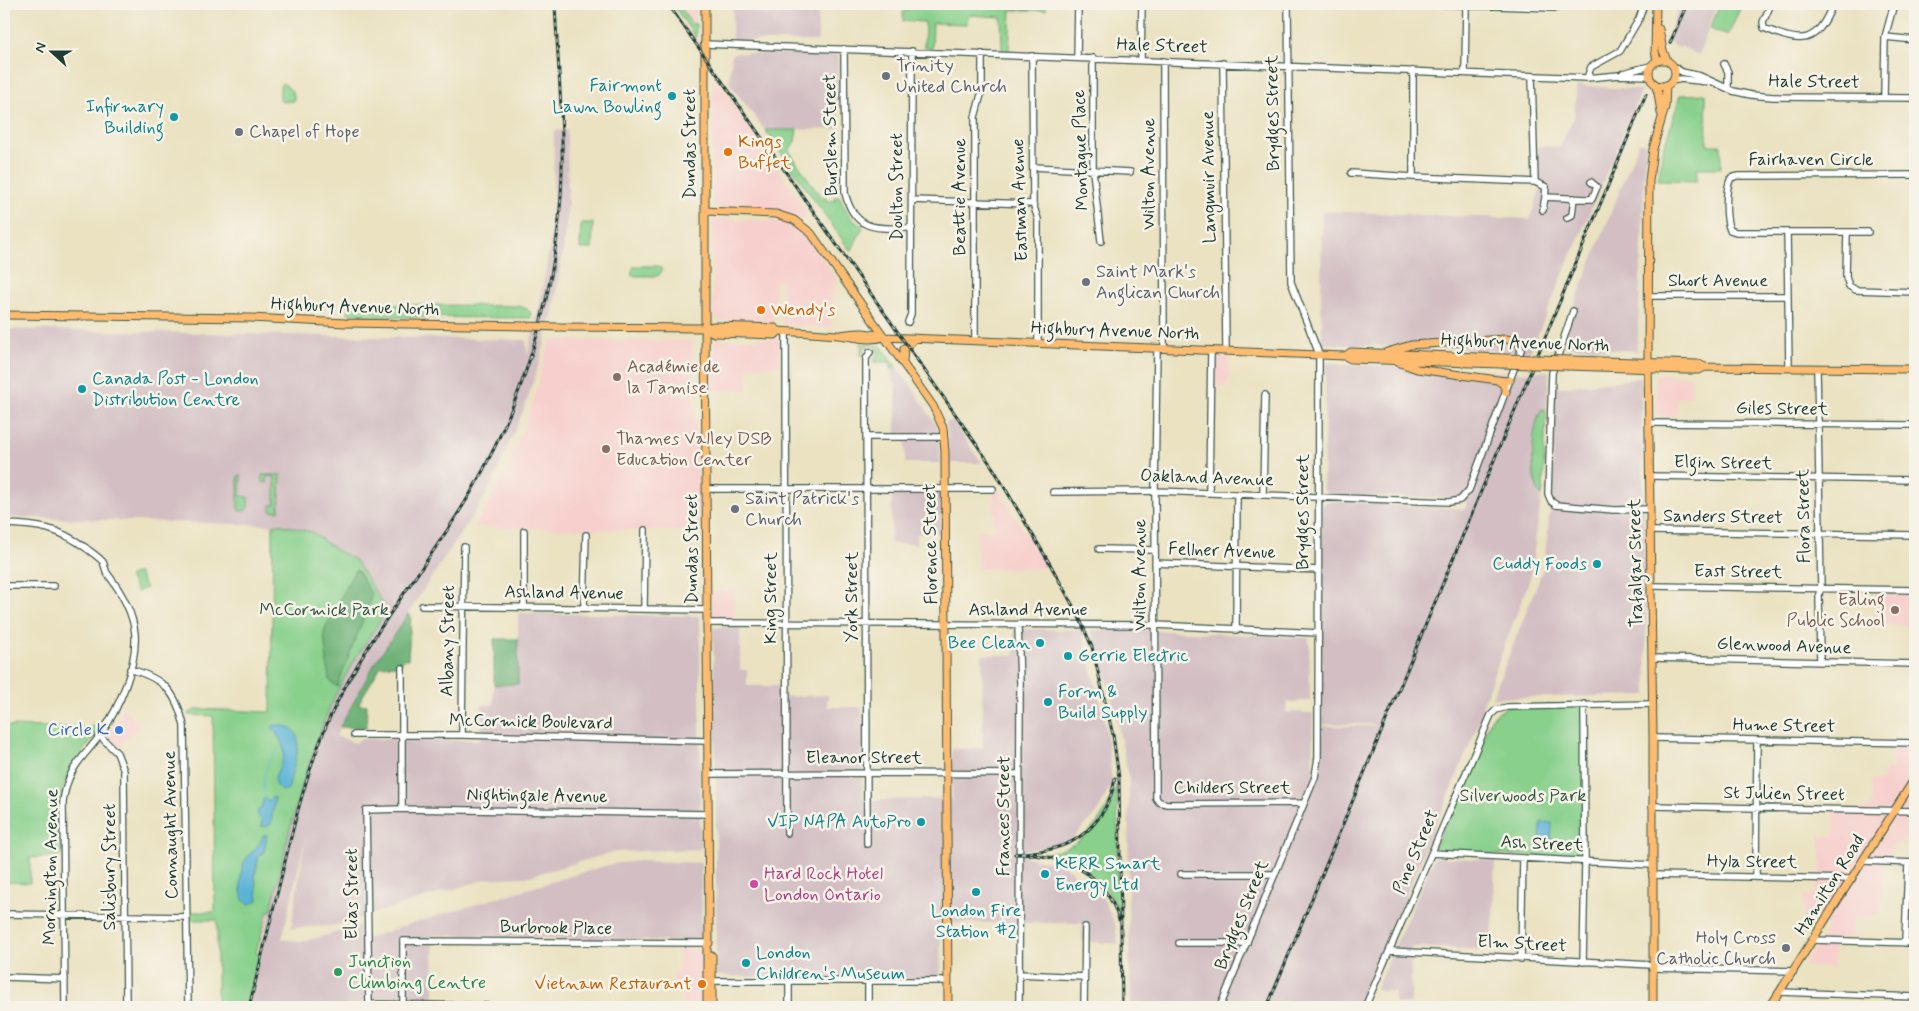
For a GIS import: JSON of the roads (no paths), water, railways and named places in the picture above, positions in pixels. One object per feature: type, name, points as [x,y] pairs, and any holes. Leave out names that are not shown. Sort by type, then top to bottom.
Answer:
[{"type":"main road","name":"Dundas Street","points":[[704,4],[707,741],[709,944],[711,946],[707,1007]]},
{"type":"main road","points":[[1656,8],[1657,60]]},
{"type":"main road","points":[[1656,8],[1663,51],[1667,60],[1674,67],[1675,74],[1669,83],[1655,84],[1649,76],[1650,66],[1657,60],[1667,60]]},
{"type":"main road","name":"Trafalgar Street","points":[[1653,1007],[1653,738],[1648,366],[1649,181],[1653,149],[1665,107],[1669,83]]},
{"type":"main road","name":"Trafalgar Street","points":[[1655,84],[1661,120]]},
{"type":"main road","name":"Florence Street","points":[[705,211],[776,214],[794,220],[811,233],[933,406],[943,428],[947,625],[948,1007]]},
{"type":"main road","name":"Highbury Avenue North","points":[[4,315],[251,318],[345,323],[558,327],[705,328],[714,326],[775,328],[783,331],[841,335],[872,333],[884,337],[914,339],[1319,354],[1345,356],[1351,359],[1392,361],[1502,361]]},
{"type":"main road","points":[[903,362],[904,349],[914,339]]},
{"type":"main road","points":[[1381,354],[1411,345],[1505,339],[1519,343]]},
{"type":"main road","name":"Highbury Avenue North","points":[[1345,356],[1351,352],[1700,370],[1705,367],[1915,369]]},
{"type":"main road","points":[[1392,361],[1418,369],[1497,380],[1510,380]]},
{"type":"main road","points":[[1497,380],[1503,384],[1506,392]]},
{"type":"main road","name":"Hamilton Road","points":[[1770,1007],[1915,778]]},
{"type":"main road","name":"Dundas Street","points":[[710,981],[712,1007]]},
{"type":"street","points":[[1077,58],[1078,4]]},
{"type":"street","points":[[1141,60],[1142,4]]},
{"type":"street","name":"Brydges Street","points":[[1220,1007],[1315,777],[1318,758],[1319,354],[1291,282],[1287,66],[1288,4]]},
{"type":"street","points":[[1440,4],[1519,5],[1554,8],[1566,4]]},
{"type":"street","points":[[1465,73],[1466,4]]},
{"type":"street","points":[[1586,78],[1591,67],[1620,51],[1639,19],[1644,4]]},
{"type":"street","points":[[1771,4],[1763,22],[1764,28],[1786,36],[1807,39],[1819,31],[1833,4]]},
{"type":"street","points":[[1884,98],[1885,37],[1894,4]]},
{"type":"street","points":[[1885,37],[1915,40]]},
{"type":"street","name":"Hale Street","points":[[704,44],[1586,78],[1619,75],[1649,76]]},
{"type":"street","name":"Burslem Street","points":[[844,49],[845,193],[848,206],[856,218],[866,225],[912,228]]},
{"type":"street","name":"Doulton Street","points":[[908,322],[911,314],[912,52]]},
{"type":"street","name":"Beattie Avenue","points":[[975,340],[975,117],[982,91],[982,54]]},
{"type":"street","name":"Eastman Avenue","points":[[1032,56],[1033,204],[1038,219],[1038,343]]},
{"type":"street","name":"Montague Place","points":[[1093,58],[1093,171],[1101,241]]},
{"type":"street","name":"Wilton Avenue","points":[[1159,802],[1156,798],[1155,491],[1160,348],[1163,61]]},
{"type":"street","name":"Langmuir Avenue","points":[[1223,63],[1226,350]]},
{"type":"street","points":[[1724,64],[1728,72],[1728,88]]},
{"type":"street","name":"Hale Street","points":[[1619,75],[1650,66]]},
{"type":"street","name":"Hale Street","points":[[1674,67],[1682,72],[1700,76],[1716,84],[1751,95],[1774,97],[1915,98]]},
{"type":"street","points":[[1413,71],[1413,177]]},
{"type":"street","points":[[1716,84],[1728,72]]},
{"type":"street","points":[[1532,76],[1535,182]]},
{"type":"street","name":"Hale Street","points":[[1669,83],[1681,79],[1716,84]]},
{"type":"street","points":[[1034,167],[1130,172]]},
{"type":"street","points":[[1351,173],[1535,182],[1546,187],[1543,210]]},
{"type":"street","name":"Fairhaven Circle","points":[[1868,232],[1730,230],[1728,224],[1728,184],[1731,178],[1737,176],[1915,175]]},
{"type":"street","points":[[1545,197],[1592,199],[1597,187],[1591,182]]},
{"type":"street","points":[[1567,218],[1572,214],[1574,198]]},
{"type":"street","points":[[912,200],[1033,204]]},
{"type":"street","points":[[1787,232],[1789,368]]},
{"type":"street","points":[[1848,233],[1846,277],[1849,286],[1856,290],[1915,292]]},
{"type":"street","name":"Short Avenue","points":[[1648,296],[1788,296]]},
{"type":"street","points":[[1572,311],[1552,373],[1548,475],[1549,498],[1556,505],[1614,510],[1650,509]]},
{"type":"street","name":"King Street","points":[[783,331],[786,489],[787,833]]},
{"type":"street","name":"Oakland Avenue","points":[[1053,492],[1155,491],[1449,502],[1460,500],[1469,490],[1506,392],[1521,350],[1519,343]]},
{"type":"street","points":[[1209,493],[1211,350]]},
{"type":"street","name":"York Street","points":[[867,844],[866,359],[870,352]]},
{"type":"street","name":"Flora Street","points":[[1817,369],[1821,588],[1819,594],[1820,662]]},
{"type":"street","points":[[1263,494],[1265,395]]},
{"type":"street","name":"Giles Street","points":[[1649,423],[1915,425]]},
{"type":"street","points":[[866,437],[944,437]]},
{"type":"street","name":"Elgin Street","points":[[1650,476],[1915,480]]},
{"type":"street","points":[[706,489],[993,490]]},
{"type":"street","points":[[1236,630],[1237,494]]},
{"type":"street","name":"Mornington Avenue","points":[[4,524],[37,525],[59,532],[80,544],[103,563],[126,603],[135,633],[130,669],[116,710],[100,736],[77,763],[65,788],[63,802],[65,1007]]},
{"type":"street","points":[[644,609],[645,530]]},
{"type":"street","points":[[524,531],[524,608]]},
{"type":"street","name":"Sanders Street","points":[[1650,531],[1915,535]]},
{"type":"street","points":[[584,608],[586,535]]},
{"type":"street","name":"Albany Street","points":[[462,735],[464,547]]},
{"type":"street","name":"Fellner Avenue","points":[[1099,549],[1155,550]]},
{"type":"street","name":"Fellner Avenue","points":[[1155,563],[1318,570]]},
{"type":"street","points":[[4,586],[54,586]]},
{"type":"street","name":"East Street","points":[[1651,586],[1915,590]]},
{"type":"street","name":"Ashland Avenue","points":[[422,606],[707,610]]},
{"type":"street","name":"Ashland Avenue","points":[[707,624],[1155,625],[1318,633]]},
{"type":"street","name":"Frances Street","points":[[1018,626],[1020,683],[1019,1007]]},
{"type":"street","name":"Glenwood Avenue","points":[[1652,658],[1915,664]]},
{"type":"street","points":[[402,668],[402,809]]},
{"type":"street","name":"Connaught Avenue","points":[[130,669],[146,674],[162,683],[179,706],[184,726],[188,1007]]},
{"type":"street","points":[[1583,962],[1585,862],[1584,704],[1652,704]]},
{"type":"street","name":"Pine Street","points":[[1365,1007],[1491,715],[1496,710],[1509,706],[1584,704]]},
{"type":"street","name":"McCormick Boulevard","points":[[354,735],[462,735],[707,741]]},
{"type":"street","name":"Salisbury Street","points":[[100,736],[117,753],[124,771],[126,1007]]},
{"type":"street","name":"Hume Street","points":[[1653,738],[1915,743]]},
{"type":"street","points":[[1756,740],[1756,877]]},
{"type":"street","name":"Eleanor Street","points":[[708,774],[1019,774]]},
{"type":"street","name":"Childers Street","points":[[1159,802],[1167,804],[1304,804]]},
{"type":"street","name":"St Julien Street","points":[[1652,806],[1915,811]]},
{"type":"street","name":"Nightingale Avenue","points":[[366,810],[708,814]]},
{"type":"street","name":"Elias Street","points":[[366,810],[369,1005]]},
{"type":"street","name":"Ash Street","points":[[1432,853],[1652,865]]},
{"type":"street","points":[[1521,959],[1523,858]]},
{"type":"street","points":[[1864,861],[1915,863]]},
{"type":"street","points":[[1906,943],[1908,862]]},
{"type":"street","points":[[1181,874],[1275,874]]},
{"type":"street","name":"Hyla Street","points":[[1652,875],[1852,880]]},
{"type":"street","points":[[4,914],[187,917]]},
{"type":"street","points":[[1084,927],[1084,1007]]},
{"type":"street","points":[[1813,940],[1915,944]]},
{"type":"street","name":"Burbrook Place","points":[[403,1006],[403,941],[709,944]]},
{"type":"street","points":[[1179,943],[1247,943]]},
{"type":"street","name":"Elm Street","points":[[1390,951],[1652,967],[1794,971]]},
{"type":"street","points":[[1019,974],[1084,976]]},
{"type":"street","points":[[4,977],[65,978]]},
{"type":"street","points":[[710,981],[948,982]]},
{"type":"street","points":[[789,982],[789,1007]]},
{"type":"street","points":[[868,982],[868,1007]]},
{"type":"street","points":[[1780,992],[1915,996]]},
{"type":"street","points":[[369,1005],[540,1007]]},
{"type":"water","points":[[274,725],[292,729],[298,741],[298,749],[289,787],[283,791],[275,783],[276,773],[283,757],[284,749],[282,742],[272,727]]},
{"type":"water","points":[[272,797],[275,798],[271,824],[265,827],[261,826],[262,821],[257,812],[265,798],[269,801]]},
{"type":"water","points":[[1541,822],[1552,823],[1551,847],[1540,846]]},
{"type":"water","points":[[263,835],[267,835],[264,853],[259,855],[255,876],[258,900],[250,904],[243,900],[241,875],[245,861],[260,842]]},
{"type":"waterway","points":[[265,798],[263,784],[265,771],[271,759],[280,748]]},
{"type":"railway","points":[[249,1007],[298,809],[309,772],[330,717],[361,659],[453,522],[489,460],[520,388],[532,351],[551,275],[561,197],[562,125],[555,4]]},
{"type":"railway","points":[[668,4],[993,468],[1078,615],[1092,647],[1113,735],[1119,778],[1122,1007]]},
{"type":"railway","points":[[1670,43],[1687,4]]},
{"type":"railway","points":[[1267,1007],[1646,94]]},
{"type":"railway","points":[[1115,778],[1109,801],[1097,821],[1079,837],[1053,849],[1015,854],[1049,857],[1079,869],[1103,889],[1112,903],[1119,920]]},
{"type":"place","name":"Trinity United Church","points":[[886,76]]},
{"type":"place","name":"Fairmont Lawn Bowling","points":[[672,96]]},
{"type":"place","name":"Infirmary Building","points":[[174,117]]},
{"type":"place","name":"Chapel of Hope","points":[[239,132]]},
{"type":"place","name":"Kings Buffet","points":[[728,152]]},
{"type":"place","name":"Saint Mark's Anglican Church","points":[[1086,282]]},
{"type":"place","name":"Wendy's","points":[[761,310]]},
{"type":"place","name":"Académie de la Tamise","points":[[617,377]]},
{"type":"place","name":"Canada Post - London Distribution Centre","points":[[82,389]]},
{"type":"place","name":"Thames Valley DSB Education Center","points":[[606,449]]},
{"type":"place","name":"Saint Patrick's Church","points":[[735,509]]},
{"type":"place","name":"Cuddy Foods","points":[[1597,564]]},
{"type":"place","name":"Ealing Public School","points":[[1895,610]]},
{"type":"place","name":"Bee Clean","points":[[1040,643]]},
{"type":"place","name":"Gerrie Electric","points":[[1068,656]]},
{"type":"place","name":"Form & Build Supply","points":[[1048,702]]},
{"type":"place","name":"Circle K","points":[[119,730]]},
{"type":"place","name":"VIP NAPA AutoPro","points":[[921,822]]},
{"type":"place","name":"KERR Smart Energy Ltd","points":[[1045,874]]},
{"type":"place","name":"Hard Rock Hotel London Ontario","points":[[754,884]]},
{"type":"place","name":"London Fire Station #2","points":[[976,892]]},
{"type":"place","name":"Holy Cross Catholic Church","points":[[1786,948]]},
{"type":"place","name":"London Children's Museum","points":[[746,963]]},
{"type":"place","name":"Junction Climbing Centre","points":[[338,972]]},
{"type":"place","name":"Vietnam Restaurant","points":[[702,984]]},
{"type":"park label","name":"McCormick Park","points":[[324,610]]},
{"type":"park label","name":"Silverwoods Park","points":[[1523,796]]}]
